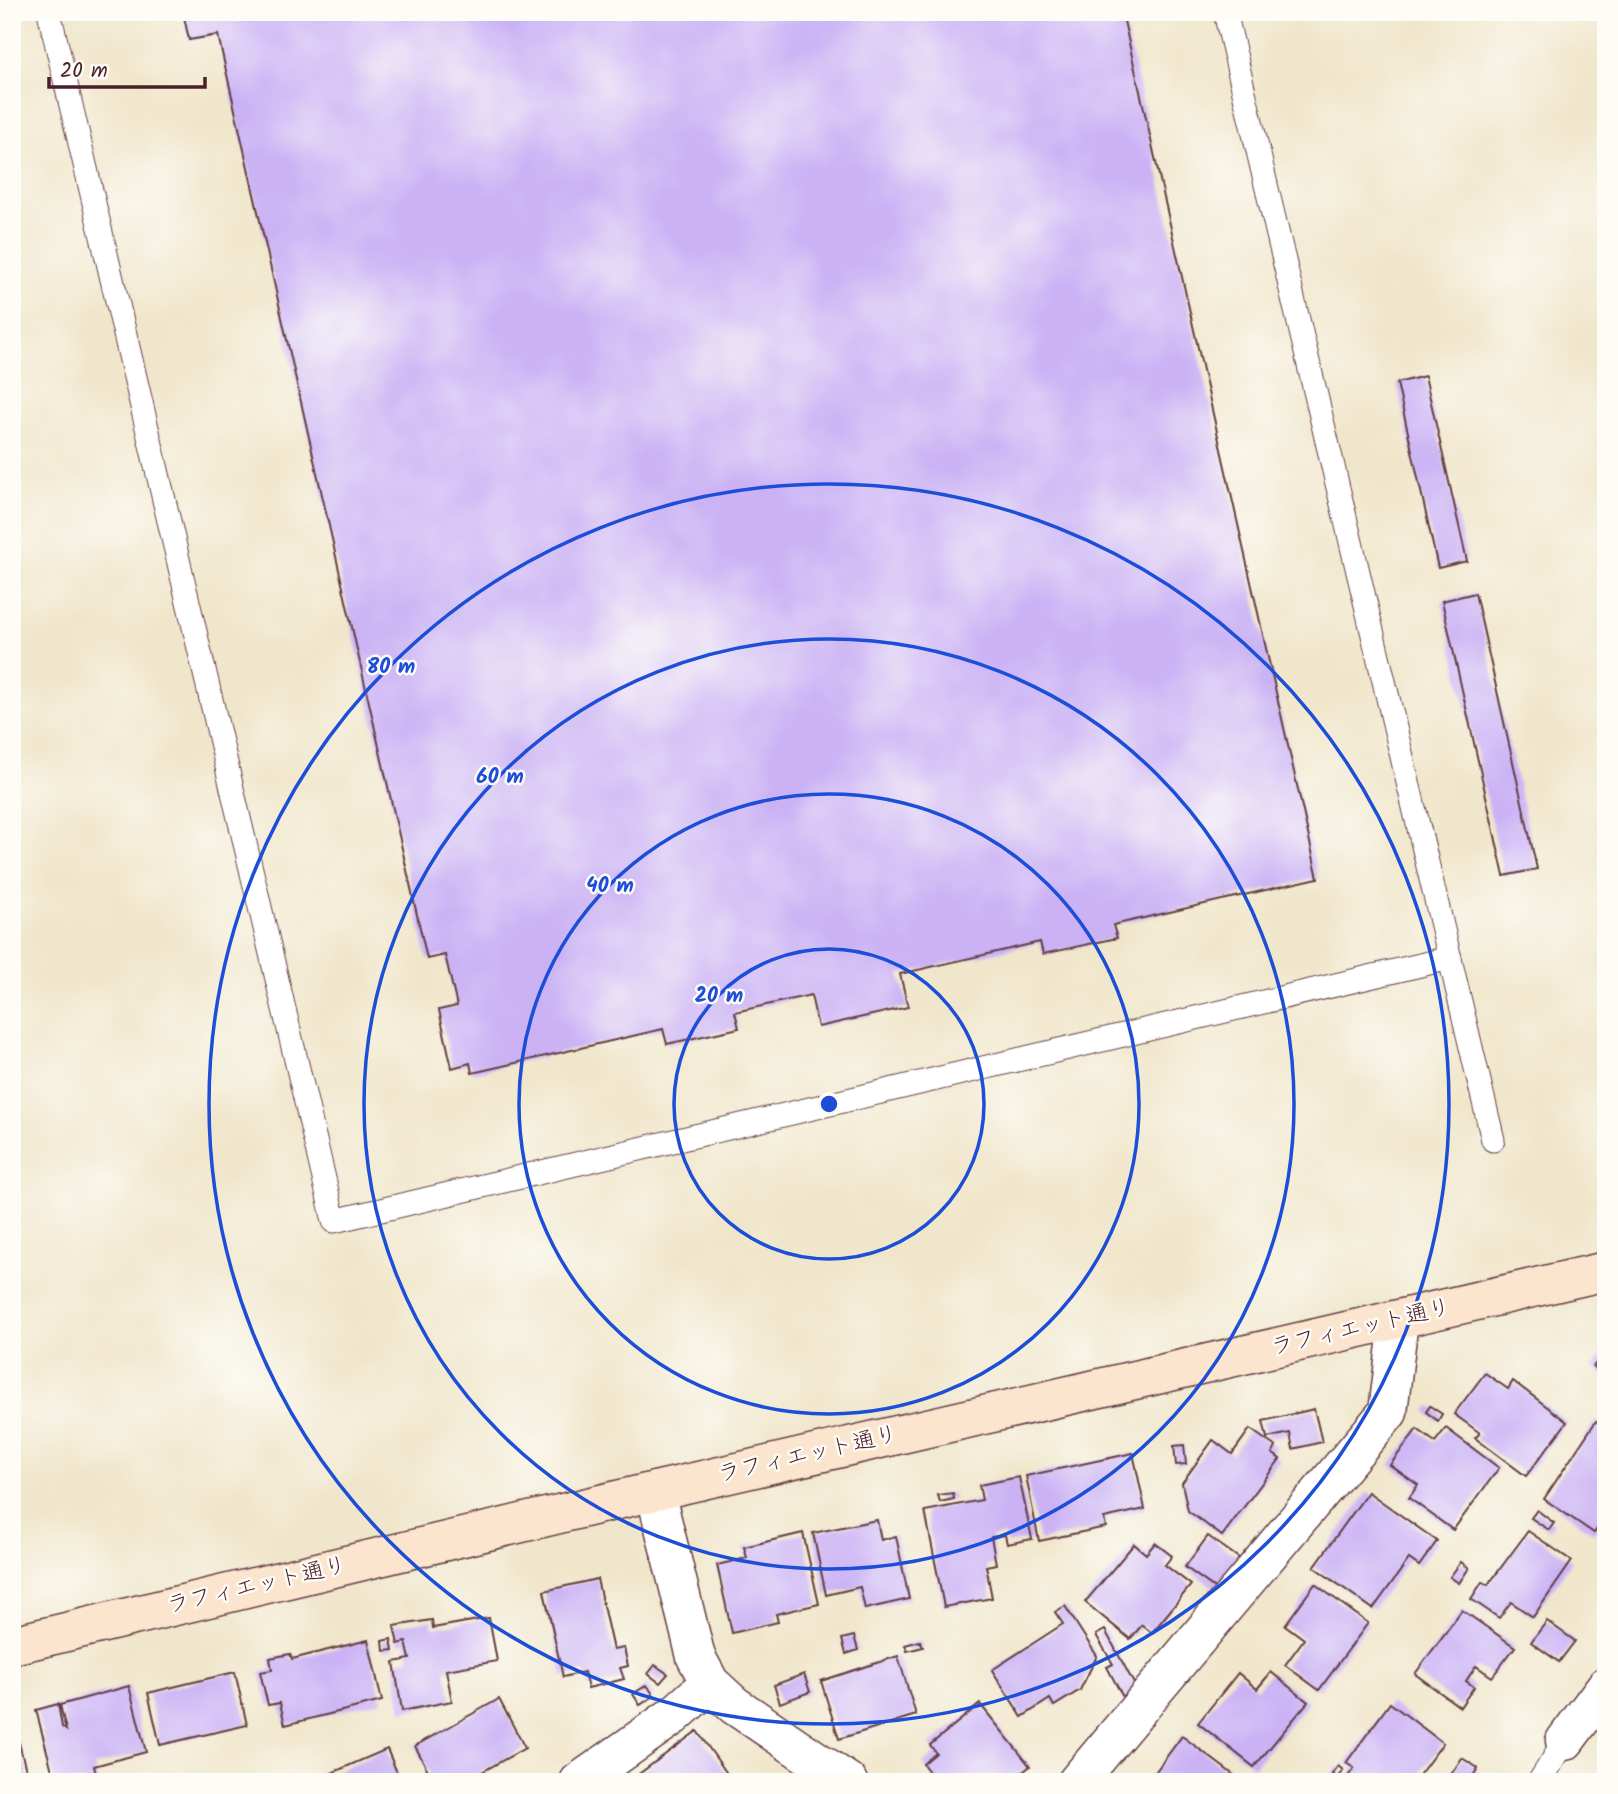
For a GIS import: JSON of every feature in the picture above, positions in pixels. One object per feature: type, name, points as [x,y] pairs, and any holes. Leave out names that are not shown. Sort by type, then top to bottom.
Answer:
[{"type":"street","name":"ラフィエット通り","points":[[12,1644],[655,1491],[1606,1271]]},
{"type":"street","points":[[1077,1782],[1388,1412],[1399,1320]]},
{"type":"street","points":[[655,1491],[696,1657],[710,1683],[734,1705],[848,1782]]},
{"type":"street","points":[[579,1782],[673,1716],[710,1683]]},
{"type":"street","points":[[1565,1741],[1606,1686]]},
{"type":"lane","points":[[49,12],[334,1221],[1450,958]]},
{"type":"lane","points":[[1225,12],[1493,1140]]},
{"type":"lane","points":[[1539,1782],[1565,1741]]},
{"type":"building","points":[[183,12],[1122,12],[1318,878],[1113,925],[1117,938],[1043,954],[1040,942],[900,974],[908,1007],[818,1027],[811,995],[735,1012],[739,1028],[667,1044],[663,1029],[472,1073],[470,1063],[452,1068],[439,1010],[457,1006],[445,955],[427,959],[218,35],[189,40]]},
{"type":"building","points":[[1425,376],[1467,561],[1438,568],[1397,383]]},
{"type":"building","points":[[1475,593],[1537,869],[1504,876],[1442,601]]},
{"type":"building","points":[[1606,1349],[1606,1377],[1593,1367]]},
{"type":"building","points":[[1485,1373],[1508,1389],[1513,1381],[1567,1422],[1526,1476],[1475,1438],[1480,1433],[1454,1414]]},
{"type":"building","points":[[1430,1406],[1442,1414],[1438,1421],[1426,1412]]},
{"type":"building","points":[[1314,1409],[1322,1442],[1293,1449],[1290,1433],[1267,1438],[1263,1421]]},
{"type":"building","points":[[1596,1421],[1606,1427],[1606,1516],[1594,1533],[1544,1499]]},
{"type":"building","points":[[1446,1428],[1499,1468],[1453,1530],[1409,1498],[1418,1485],[1390,1465],[1417,1429],[1435,1442]]},
{"type":"building","points":[[1250,1429],[1276,1447],[1272,1453],[1280,1459],[1222,1536],[1188,1511],[1182,1483],[1213,1440],[1232,1454]]},
{"type":"building","points":[[1184,1445],[1186,1464],[1176,1465],[1174,1446]]},
{"type":"building","points":[[1133,1453],[1145,1509],[1104,1518],[1106,1527],[1039,1541],[1026,1476]]},
{"type":"building","points":[[1019,1477],[1032,1539],[1007,1544],[1005,1535],[991,1537],[996,1564],[986,1566],[992,1598],[944,1607],[925,1511],[982,1500],[979,1485]]},
{"type":"building","points":[[1368,1492],[1437,1541],[1419,1566],[1409,1559],[1373,1609],[1314,1567]]},
{"type":"building","points":[[953,1493],[954,1499],[940,1502],[938,1495]]},
{"type":"building","points":[[1537,1510],[1554,1523],[1549,1530],[1531,1518]]},
{"type":"building","points":[[877,1520],[881,1540],[896,1536],[909,1599],[865,1609],[860,1587],[826,1595],[813,1533]]},
{"type":"building","points":[[1528,1531],[1572,1561],[1533,1617],[1511,1602],[1499,1618],[1471,1599],[1482,1582],[1488,1585]]},
{"type":"building","points":[[803,1533],[819,1604],[776,1614],[778,1622],[732,1633],[717,1565],[747,1558],[744,1547]]},
{"type":"building","points":[[1208,1536],[1243,1561],[1220,1592],[1185,1567]]},
{"type":"building","points":[[1155,1543],[1172,1556],[1165,1565],[1191,1585],[1152,1633],[1142,1625],[1130,1639],[1085,1602],[1134,1544],[1146,1554]]},
{"type":"building","points":[[1461,1562],[1469,1568],[1459,1583],[1450,1577]]},
{"type":"building","points":[[597,1579],[613,1650],[624,1648],[628,1666],[620,1668],[624,1679],[588,1688],[584,1672],[563,1677],[544,1591]]},
{"type":"building","points":[[1315,1584],[1368,1623],[1319,1690],[1285,1665],[1304,1639],[1285,1625]]},
{"type":"building","points":[[1065,1606],[1097,1656],[1080,1690],[1054,1706],[1050,1699],[1022,1717],[992,1670],[1063,1624],[1055,1612]]},
{"type":"building","points":[[1462,1610],[1515,1647],[1492,1677],[1476,1666],[1466,1681],[1474,1687],[1460,1707],[1415,1674]]},
{"type":"building","points":[[489,1618],[497,1661],[446,1670],[452,1701],[402,1711],[394,1662],[410,1659],[406,1642],[398,1644],[394,1626],[432,1620],[433,1628]]},
{"type":"building","points":[[1547,1621],[1575,1641],[1559,1662],[1531,1642]]},
{"type":"building","points":[[1105,1630],[1138,1691],[1124,1699],[1107,1667],[1113,1664],[1096,1635]]},
{"type":"building","points":[[854,1636],[858,1650],[846,1654],[842,1639]]},
{"type":"building","points":[[391,1639],[393,1650],[384,1651],[383,1641]]},
{"type":"building","points":[[368,1640],[382,1701],[285,1725],[280,1703],[268,1705],[260,1672],[272,1670],[270,1658],[290,1654],[292,1659]]},
{"type":"building","points":[[920,1641],[923,1647],[907,1651],[905,1645]]},
{"type":"building","points":[[898,1656],[916,1715],[839,1739],[821,1681]]},
{"type":"building","points":[[655,1665],[668,1674],[660,1683],[648,1674]]},
{"type":"building","points":[[235,1672],[247,1725],[160,1745],[148,1693]]},
{"type":"building","points":[[1271,1672],[1308,1702],[1254,1767],[1198,1723],[1238,1673],[1257,1689]]},
{"type":"building","points":[[804,1674],[810,1692],[780,1703],[774,1685]]},
{"type":"building","points":[[647,1685],[654,1696],[640,1705],[633,1694]]},
{"type":"building","points":[[129,1686],[146,1752],[94,1766],[98,1782],[55,1782],[36,1710],[58,1704],[62,1727],[66,1730],[60,1705]]},
{"type":"building","points":[[499,1699],[525,1748],[464,1782],[434,1782],[415,1746]]},
{"type":"building","points":[[1390,1703],[1443,1743],[1414,1782],[1344,1782],[1354,1768],[1346,1763]]},
{"type":"building","points":[[980,1704],[1030,1766],[1011,1782],[937,1782],[923,1764],[936,1753],[930,1745]]},
{"type":"building","points":[[697,1731],[733,1782],[628,1782]]},
{"type":"building","points":[[1182,1736],[1243,1782],[1148,1782]]},
{"type":"building","points":[[19,1743],[29,1782],[12,1782],[12,1744]]},
{"type":"building","points":[[387,1749],[401,1782],[311,1782]]},
{"type":"building","points":[[1462,1758],[1478,1768],[1469,1782],[1446,1782]]},
{"type":"building","points":[[1338,1766],[1343,1770],[1337,1778],[1332,1774]]}]
